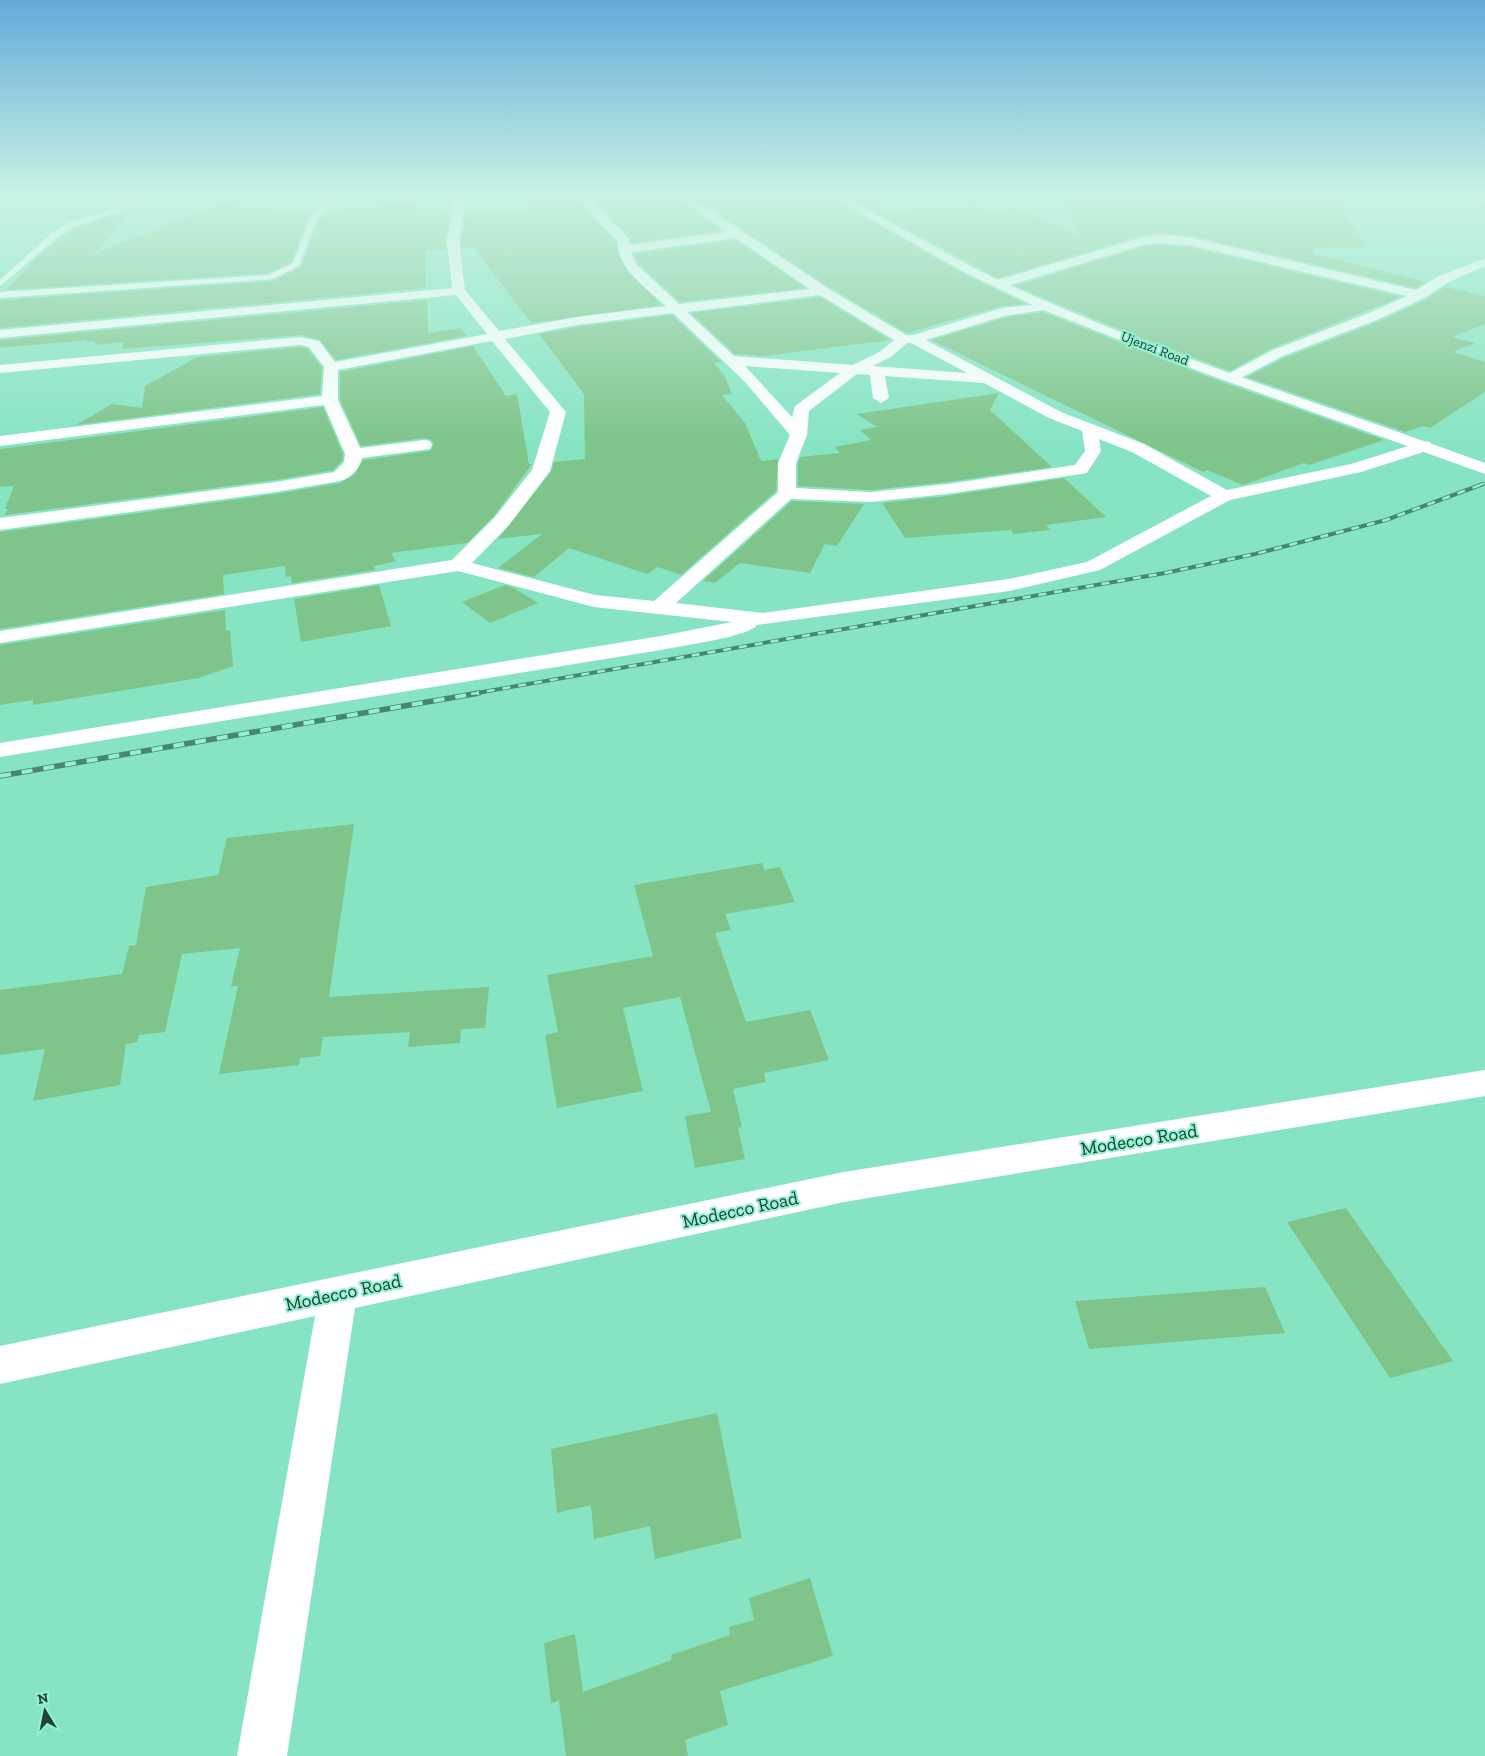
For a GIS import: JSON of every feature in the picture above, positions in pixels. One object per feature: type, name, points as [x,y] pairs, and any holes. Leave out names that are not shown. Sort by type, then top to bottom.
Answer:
[{"type":"street","points":[[458,279],[459,291],[498,336],[558,412],[541,471],[502,521],[458,565]]},
{"type":"street","points":[[645,279],[776,406],[799,435]]},
{"type":"street","points":[[804,279],[822,291],[909,339],[1055,415],[1090,431],[1138,448],[1224,496]]},
{"type":"street","name":"Ujenzi Road","points":[[990,279],[1045,306],[1231,378],[1485,469]]},
{"type":"street","points":[[999,284],[1016,279]]},
{"type":"street","points":[[1351,279],[1418,295]]},
{"type":"street","points":[[1231,378],[1278,352],[1374,316],[1418,295],[1445,279]]},
{"type":"street","points":[[0,334],[459,291]]},
{"type":"street","points":[[331,367],[577,321],[822,291]]},
{"type":"street","points":[[787,493],[787,463],[799,435],[801,409],[852,371],[886,354],[909,339],[1002,312],[1045,306]]},
{"type":"street","points":[[0,369],[300,341],[314,344],[320,348],[331,367],[330,400],[354,454],[352,463],[340,476],[276,487],[0,524]]},
{"type":"street","points":[[729,360],[852,371],[989,380]]},
{"type":"street","points":[[878,372],[881,398]]},
{"type":"street","points":[[0,440],[330,400]]},
{"type":"street","points":[[658,609],[787,493],[870,498],[947,489],[1081,468],[1094,451],[1090,431]]},
{"type":"street","points":[[354,454],[424,445]]},
{"type":"street","points":[[0,750],[661,643],[726,631],[763,620],[1009,585],[1093,566],[1224,496],[1355,468],[1424,446]]},
{"type":"street","points":[[0,637],[458,565],[594,601],[763,620]]},
{"type":"street","name":"Modecco Road","points":[[0,1365],[844,1187],[1485,1084]]},
{"type":"street","points":[[262,1756],[338,1293]]},
{"type":"lane","points":[[0,295],[241,279]]},
{"type":"building","points":[[17,279],[176,279],[6,290]]},
{"type":"building","points":[[278,279],[426,279],[426,288],[0,328],[0,300],[274,281]]},
{"type":"building","points":[[498,279],[635,279],[662,305],[531,323]]},
{"type":"building","points":[[655,279],[792,279],[805,288],[680,302]]},
{"type":"building","points":[[817,279],[973,279],[1026,304],[1001,306],[907,333]]},
{"type":"building","points":[[1038,279],[1324,279],[1401,297],[1272,348],[1230,371],[1139,337],[1015,286]]},
{"type":"building","points":[[1377,279],[1414,279],[1426,282],[1416,288]]},
{"type":"building","points":[[1445,287],[1485,296],[1485,324],[1452,337],[1475,343],[1453,352],[1485,362],[1485,392],[1430,428],[1423,426],[1405,432],[1247,377],[1284,358],[1380,321],[1425,300]]},
{"type":"building","points":[[820,297],[890,340],[764,356],[735,354],[691,313]]},
{"type":"building","points":[[427,300],[428,333],[461,328],[466,336],[336,360],[320,340],[300,335],[122,349],[124,342],[95,345],[95,341],[86,342],[87,340],[0,348],[0,340]]},
{"type":"building","points":[[1043,312],[1203,375],[1384,440],[1309,465],[1304,463],[1243,485],[1207,470],[1203,472],[931,340],[1004,318]]},
{"type":"building","points":[[672,315],[721,362],[714,363],[724,375],[732,394],[722,395],[745,423],[761,461],[778,459],[776,491],[681,575],[658,567],[647,574],[569,548],[534,577],[498,568],[542,534],[498,539],[551,472],[554,462],[585,459],[584,394],[539,334],[577,327]]},
{"type":"building","points":[[473,346],[506,396],[517,394],[529,464],[532,464],[494,516],[467,543],[391,553],[396,561],[374,566],[375,570],[292,583],[291,576],[286,577],[285,566],[223,575],[224,594],[0,629],[0,532],[276,494],[340,483],[355,474],[363,460],[430,451],[434,444],[430,439],[424,438],[361,446],[340,400],[340,372]]},
{"type":"building","points":[[300,347],[308,349],[322,368],[320,394],[76,425],[112,404],[142,408],[145,386],[197,357]]},
{"type":"building","points":[[999,393],[990,410],[1052,467],[947,482],[871,490],[798,486],[798,463],[800,457],[840,453],[835,447],[871,440],[860,430],[877,427],[857,414]]},
{"type":"building","points":[[323,407],[343,454],[342,461],[333,470],[276,480],[5,515],[8,509],[5,509],[14,486],[0,487],[0,449]]},
{"type":"building","points":[[1064,478],[1106,517],[1046,525],[1050,530],[1014,534],[1011,530],[905,538],[882,503],[947,496]]},
{"type":"building","points":[[792,501],[864,504],[837,546],[825,544],[810,573],[740,563],[715,583],[703,581]]},
{"type":"building","points":[[379,585],[391,626],[301,642],[294,599]]},
{"type":"building","points":[[505,585],[514,588],[538,603],[490,623],[462,602]]},
{"type":"building","points":[[225,610],[226,631],[230,630],[233,666],[199,678],[33,705],[33,700],[0,705],[0,645]]},
{"type":"building","points":[[354,824],[329,997],[489,987],[485,1028],[461,1029],[460,1043],[408,1047],[410,1032],[323,1037],[320,1056],[300,1058],[299,1065],[219,1074],[238,986],[231,986],[240,948],[182,954],[165,1032],[139,1035],[137,1042],[126,1044],[120,1085],[33,1101],[45,1049],[0,1055],[0,990],[122,974],[129,946],[136,945],[146,887],[218,875],[227,838]]},
{"type":"building","points":[[762,863],[764,870],[780,867],[795,902],[725,914],[731,930],[715,933],[746,1022],[810,1010],[829,1060],[764,1073],[766,1082],[733,1089],[742,1127],[738,1128],[745,1159],[695,1168],[685,1116],[711,1112],[680,997],[623,1008],[643,1091],[557,1108],[545,1035],[558,1032],[547,975],[653,956],[634,885]]},
{"type":"building","points":[[1346,1208],[1453,1361],[1390,1378],[1287,1222]]},
{"type":"building","points":[[1265,1287],[1285,1333],[1089,1349],[1075,1301]]},
{"type":"building","points":[[717,1413],[742,1538],[655,1559],[650,1526],[594,1539],[591,1505],[557,1513],[551,1449]]},
{"type":"building","points":[[810,1578],[833,1656],[720,1691],[728,1725],[685,1740],[688,1756],[566,1756],[559,1701],[561,1700],[551,1703],[544,1643],[575,1634],[583,1692],[672,1660],[671,1655],[730,1635],[729,1627],[754,1620],[749,1598]]},
{"type":"railway","points":[[1480,485],[1485,483]]},
{"type":"railway","points":[[471,694],[1165,573],[1255,554],[1386,520],[1483,484]]},
{"type":"railway","points":[[0,776],[479,693]]}]
